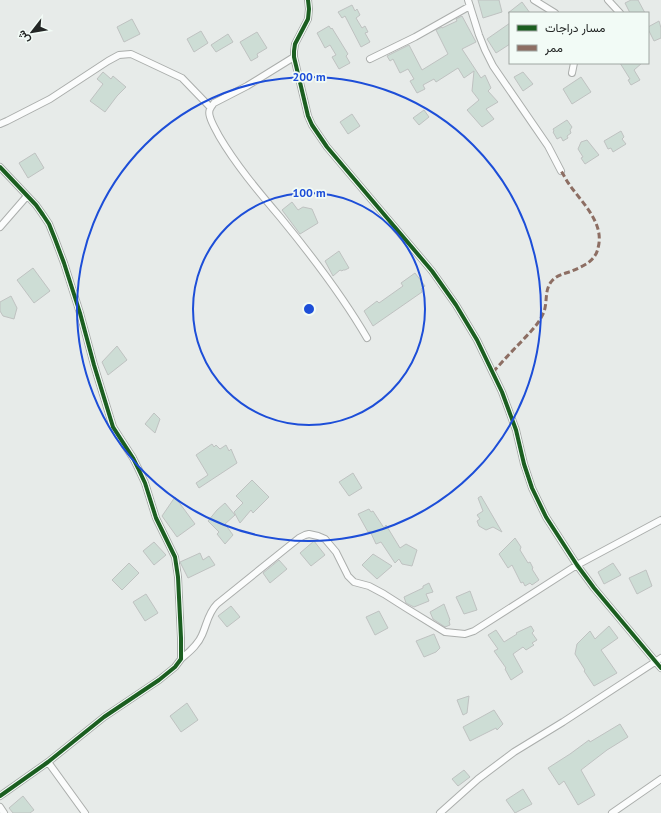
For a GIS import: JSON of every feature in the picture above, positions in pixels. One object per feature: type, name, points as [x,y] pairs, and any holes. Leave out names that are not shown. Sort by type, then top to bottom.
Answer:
[{"type":"street","points":[[308,0],[308,19],[294,44],[294,57],[305,106],[312,125],[327,147],[432,271],[456,305],[477,340],[493,372],[511,415],[532,488],[546,517],[577,566],[594,588],[658,659],[661,668]]},
{"type":"street","points":[[534,0],[553,12]]},
{"type":"street","points":[[608,0],[619,12]]},
{"type":"street","points":[[370,59],[415,37],[469,3],[479,35],[493,66],[548,146],[561,171]]},
{"type":"street","points":[[0,124],[50,99],[119,55],[131,54],[182,78],[210,107]]},
{"type":"street","points":[[294,57],[247,86],[214,103],[208,112],[214,127],[236,162],[327,277],[355,317],[367,338]]},
{"type":"street","points":[[572,73],[574,64]]},
{"type":"street","points":[[0,167],[43,214],[49,224],[76,299],[113,427],[138,468],[145,483],[158,522],[175,557],[180,596],[181,659]]},
{"type":"street","points":[[0,227],[27,196]]},
{"type":"street","points":[[0,796],[48,762],[104,717],[170,672],[194,647],[201,637],[210,612],[217,604],[299,538],[305,535],[309,534],[325,539],[336,552],[348,576],[354,582],[369,586],[384,594],[445,632],[465,634],[474,631],[577,566],[661,520]]},
{"type":"street","points":[[440,813],[478,779],[514,752],[563,722],[658,659]]},
{"type":"street","points":[[48,762],[85,813]]},
{"type":"street","points":[[612,813],[661,779]]},
{"type":"street","points":[[0,807],[4,813]]},
{"type":"building","points":[[478,0],[499,0],[502,12],[483,18]]},
{"type":"building","points":[[631,0],[638,0],[644,12],[630,12],[625,3]]},
{"type":"building","points":[[522,2],[529,12],[509,12]]},
{"type":"building","points":[[352,5],[355,11],[357,9],[360,15],[356,18],[362,28],[365,26],[368,32],[365,33],[370,42],[361,47],[345,16],[342,18],[338,12]]},
{"type":"building","points":[[462,16],[476,42],[462,49],[481,78],[485,75],[491,88],[488,91],[498,102],[486,109],[494,119],[482,127],[467,110],[479,100],[472,91],[474,71],[464,78],[458,68],[436,82],[434,79],[423,85],[425,89],[417,93],[410,81],[414,79],[408,69],[400,73],[393,59],[390,61],[387,56],[409,45],[422,70],[448,54],[436,30],[457,21],[456,19]]},
{"type":"building","points":[[132,19],[140,34],[124,42],[117,27]]},
{"type":"building","points":[[659,21],[661,38],[654,41],[649,31],[649,26]]},
{"type":"building","points":[[509,24],[509,45],[496,53],[487,39]]},
{"type":"building","points":[[329,26],[331,29],[332,28],[348,54],[346,56],[350,63],[339,69],[332,57],[336,55],[330,45],[325,48],[317,33]]},
{"type":"building","points":[[201,31],[208,43],[194,52],[187,39]]},
{"type":"building","points":[[257,32],[267,48],[257,54],[258,57],[251,61],[240,42]]},
{"type":"building","points":[[228,34],[233,42],[216,52],[211,45]]},
{"type":"building","points":[[621,64],[641,64],[634,70],[640,80],[631,85],[628,80],[630,79]]},
{"type":"building","points":[[103,72],[111,79],[113,76],[126,87],[105,112],[90,101],[103,84],[97,79]]},
{"type":"building","points":[[523,72],[533,84],[523,91],[514,77]]},
{"type":"building","points":[[581,77],[591,92],[572,104],[563,89]]},
{"type":"building","points":[[424,110],[429,117],[419,125],[413,118]]},
{"type":"building","points":[[352,114],[360,126],[348,134],[340,122]]},
{"type":"building","points":[[567,120],[572,127],[570,130],[571,133],[567,136],[568,138],[563,141],[561,137],[557,139],[553,129]]},
{"type":"building","points":[[621,131],[624,137],[622,139],[626,144],[613,152],[611,148],[608,149],[604,141]]},
{"type":"building","points":[[587,140],[599,155],[585,164],[578,149],[581,142]]},
{"type":"building","points":[[35,153],[44,168],[28,178],[19,163]]},
{"type":"building","points":[[292,202],[298,210],[303,207],[312,209],[318,223],[300,234],[282,210]]},
{"type":"building","points":[[339,251],[349,268],[342,271],[340,270],[333,276],[325,261]]},
{"type":"building","points":[[33,268],[50,291],[34,303],[17,280]]},
{"type":"building","points":[[415,273],[425,286],[421,289],[422,292],[373,326],[364,311],[377,301],[379,303],[403,286],[401,283]]},
{"type":"building","points":[[11,296],[17,308],[14,319],[3,316],[0,311],[0,302]]},
{"type":"building","points":[[117,346],[127,360],[108,375],[102,362]]},
{"type":"building","points":[[154,413],[160,419],[155,433],[145,424]]},
{"type":"building","points":[[212,444],[214,447],[216,445],[220,449],[226,445],[229,451],[231,449],[237,463],[199,488],[196,483],[208,475],[196,455]]},
{"type":"building","points":[[353,473],[362,488],[349,496],[339,482]]},
{"type":"building","points":[[252,480],[269,497],[253,513],[251,510],[240,523],[234,512],[243,503],[236,496]]},
{"type":"building","points":[[481,496],[502,532],[493,527],[486,530],[479,526],[477,521],[480,519],[477,515],[483,511],[478,498]]},
{"type":"building","points":[[175,497],[195,524],[177,537],[162,516]]},
{"type":"building","points":[[225,503],[235,515],[225,524],[233,535],[225,544],[217,534],[219,532],[208,521]]},
{"type":"building","points":[[369,509],[371,512],[373,511],[384,528],[386,525],[400,548],[406,544],[417,550],[412,566],[402,564],[399,559],[395,563],[381,542],[376,544],[370,531],[368,532],[358,514]]},
{"type":"building","points":[[515,538],[521,547],[520,550],[528,563],[530,562],[533,568],[532,569],[539,580],[532,585],[530,583],[525,586],[523,582],[521,583],[512,565],[508,568],[499,554]]},
{"type":"building","points":[[314,541],[325,555],[311,566],[300,553]]},
{"type":"building","points":[[154,542],[166,555],[154,565],[143,551]]},
{"type":"building","points":[[200,553],[203,560],[209,556],[215,565],[188,578],[180,562]]},
{"type":"building","points":[[373,554],[392,566],[377,579],[362,565]]},
{"type":"building","points":[[279,560],[287,569],[270,583],[263,573]]},
{"type":"building","points":[[129,563],[139,573],[122,590],[112,580]]},
{"type":"building","points":[[613,563],[621,575],[604,584],[598,572]]},
{"type":"building","points":[[646,570],[652,586],[637,594],[629,578]]},
{"type":"building","points":[[429,583],[433,592],[426,594],[429,601],[414,607],[406,603],[404,597],[423,588],[423,586]]},
{"type":"building","points":[[470,591],[477,610],[464,614],[456,597]]},
{"type":"building","points":[[146,594],[158,613],[145,621],[133,602]]},
{"type":"building","points":[[444,604],[450,620],[450,625],[445,627],[433,619],[430,612]]},
{"type":"building","points":[[231,606],[240,617],[227,627],[218,616]]},
{"type":"building","points":[[379,611],[388,628],[375,635],[366,617]]},
{"type":"building","points":[[531,626],[534,631],[532,633],[537,640],[532,643],[534,645],[526,650],[523,647],[513,654],[523,672],[511,680],[505,669],[506,668],[494,651],[498,649],[488,635],[496,630],[504,642],[517,634],[516,633]]},
{"type":"building","points":[[609,626],[618,638],[601,650],[617,673],[594,686],[575,654],[577,644],[590,631],[595,639]]},
{"type":"building","points":[[434,634],[440,648],[436,652],[424,657],[416,641]]},
{"type":"building","points":[[469,696],[467,713],[463,715],[457,700]]},
{"type":"building","points":[[187,703],[198,720],[181,732],[170,716]]},
{"type":"building","points":[[494,710],[503,724],[497,730],[496,728],[470,741],[463,727]]},
{"type":"building","points":[[620,724],[628,737],[607,750],[581,770],[595,795],[578,805],[564,781],[559,785],[548,768],[589,740],[590,742]]},
{"type":"building","points":[[464,770],[470,777],[458,786],[452,779]]},
{"type":"building","points":[[523,789],[532,804],[515,813],[506,800]]},
{"type":"building","points":[[23,796],[34,810],[30,813],[13,813],[9,808]]},
{"type":"marked path","points":[[493,372],[539,322],[543,314],[548,289],[553,280],[558,276],[588,263],[592,260],[597,250],[599,239],[595,222],[586,206],[561,171]]},
{"type":"cycle path","points":[[308,0],[308,19],[295,44],[294,57],[308,116],[312,125],[327,147],[432,271],[456,305],[477,340],[502,392],[516,430],[524,464],[532,488],[546,517],[577,565],[594,588],[661,668]]},
{"type":"cycle path","points":[[0,167],[36,205],[49,224],[55,239],[80,313],[113,427],[138,468],[145,483],[156,518],[175,557],[178,577],[181,638],[181,659],[175,667],[159,680],[104,717],[48,762],[0,796]]}]
